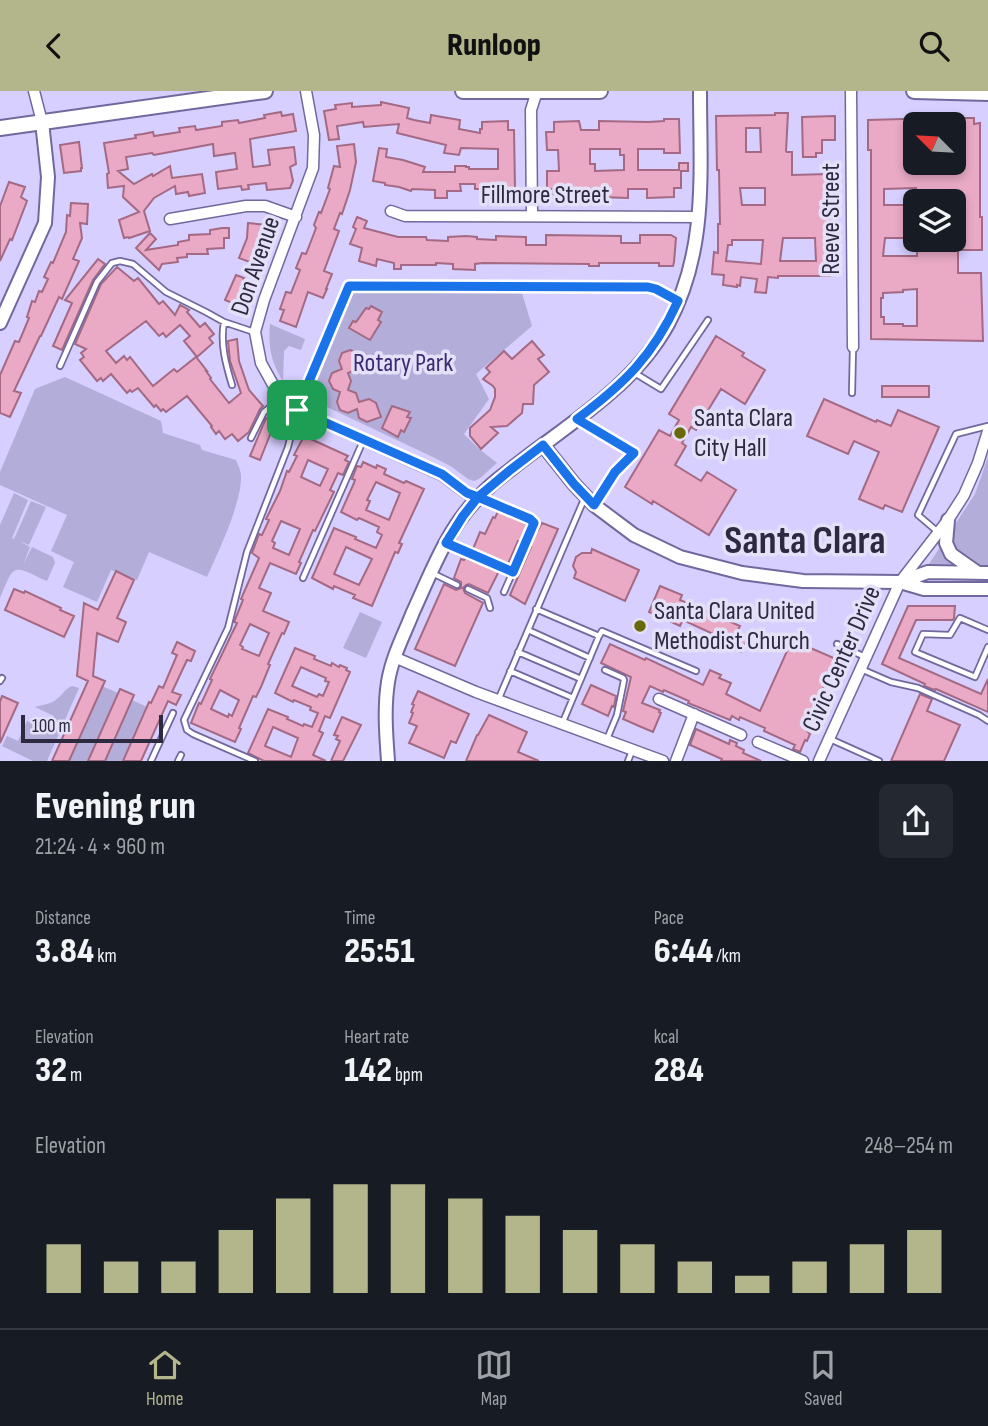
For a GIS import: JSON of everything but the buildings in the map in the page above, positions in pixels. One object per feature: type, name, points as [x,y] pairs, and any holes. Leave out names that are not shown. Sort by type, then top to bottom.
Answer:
[{"type":"main road","points":[[0,128],[265,91]]},
{"type":"main road","points":[[463,91],[600,91]]},
{"type":"main road","points":[[914,91],[988,93]]},
{"type":"street","points":[[0,323],[45,223],[48,177],[42,122],[34,91]]},
{"type":"street","name":"Don Avenue","points":[[306,91],[314,135],[313,168],[264,300],[255,332],[261,363],[281,399],[297,410],[442,474],[467,493],[478,497]]},
{"type":"street","points":[[532,216],[531,110],[537,91]]},
{"type":"street","points":[[388,761],[386,700],[394,657],[431,572],[463,516],[478,497],[509,471],[609,395],[633,372],[668,323],[688,275],[699,216],[699,91]]},
{"type":"street","name":"Reeve Street","points":[[851,91],[853,347]]},
{"type":"street","points":[[170,219],[246,206],[265,206],[296,217]]},
{"type":"street","name":"Fillmore Street","points":[[391,211],[405,216],[699,216]]},
{"type":"street","name":"Civic Center Drive","points":[[819,761],[900,582],[964,495],[988,430]]},
{"type":"street","points":[[543,445],[590,501],[634,535],[681,558],[742,573],[803,581],[900,582],[924,589],[988,589]]},
{"type":"street","points":[[948,520],[946,543],[951,554],[983,573]]},
{"type":"street","points":[[900,582],[928,572],[983,573]]},
{"type":"street","points":[[394,657],[498,700],[663,761]]},
{"type":"street","points":[[659,699],[741,735]]},
{"type":"street","points":[[676,761],[694,715]]},
{"type":"street","points":[[758,742],[803,761]]},
{"type":"lane","points":[[60,366],[97,282],[113,263],[120,261],[132,264],[166,292],[224,323],[255,332]]},
{"type":"lane","points":[[255,761],[193,734],[187,730],[184,720],[228,628],[247,552],[288,447],[297,410],[349,286],[648,287],[678,301]]},
{"type":"lane","points":[[633,372],[661,389],[708,320]]},
{"type":"lane","points":[[224,323],[222,338],[232,385]]},
{"type":"lane","points":[[852,393],[853,347]]},
{"type":"lane","points":[[251,438],[264,412],[281,399]]},
{"type":"lane","points":[[498,700],[536,609],[590,501],[634,453],[577,419]]},
{"type":"lane","points":[[938,533],[918,515],[956,434],[988,430]]},
{"type":"lane","points":[[303,578],[363,440]]},
{"type":"lane","points":[[478,497],[534,523],[504,592]]},
{"type":"lane","points":[[446,543],[513,572]]},
{"type":"lane","points":[[431,572],[457,585]]},
{"type":"lane","points":[[468,589],[487,598],[490,608]]},
{"type":"lane","points":[[536,609],[599,636]]},
{"type":"lane","points":[[988,630],[960,618],[950,635],[923,634],[915,652],[975,677],[988,647]]},
{"type":"lane","points":[[528,630],[590,658]]},
{"type":"lane","points":[[562,723],[601,631],[696,671]]},
{"type":"lane","points":[[837,644],[866,657]]},
{"type":"lane","points":[[518,652],[581,679]]},
{"type":"lane","points":[[861,669],[891,682],[918,688],[988,721]]},
{"type":"lane","points":[[605,670],[624,680],[617,715],[607,740]]},
{"type":"lane","points":[[510,671],[573,698]]},
{"type":"lane","points":[[151,761],[173,713]]},
{"type":"lane","points":[[829,739],[879,761]]},
{"type":"lane","points":[[628,761],[632,750]]},
{"type":"lane","points":[[178,761],[181,755]]},
{"type":"green space","name":"Rotary Park","points":[[521,290],[532,326],[476,374],[489,399],[464,434],[497,463],[479,479],[468,479],[437,459],[310,399],[353,293]]},
{"type":"green space","points":[[270,324],[305,339],[301,350],[289,346],[284,351],[283,381],[271,354]]},
{"type":"green space","points":[[65,377],[161,421],[163,433],[200,445],[202,450],[236,460],[241,476],[238,499],[207,577],[149,552],[137,580],[111,570],[97,602],[63,587],[74,562],[51,551],[67,515],[0,485],[0,472],[35,389]]},
{"type":"green space","points":[[988,457],[988,566],[929,564],[975,494]]},
{"type":"green space","points":[[14,493],[28,500],[12,538],[14,539],[31,501],[46,507],[29,545],[19,541],[30,547],[23,565],[32,547],[53,557],[55,563],[47,581],[16,570],[9,578],[0,598],[0,525]]},
{"type":"green space","points":[[360,612],[382,622],[366,658],[343,648]]},
{"type":"green space","points":[[72,686],[79,688],[47,761],[33,761],[2,746],[7,736],[18,741],[27,721],[39,726],[51,725],[54,716],[35,707],[53,702]]},
{"type":"green space","points":[[102,686],[118,693],[88,761],[69,761]]},
{"type":"green space","points":[[132,700],[147,707],[123,761],[105,761]]},
{"type":"place","name":"Santa Clara City Hall","points":[[680,433]]},
{"type":"place","name":"Santa Clara United Methodist Church","points":[[640,626]]},
{"type":"district","name":"Santa Clara","points":[[805,541]]},
{"type":"route","points":[[297,410],[349,286],[648,287],[678,301],[655,344],[633,372],[609,395],[577,419],[634,453],[615,472],[594,505],[543,445],[478,497],[534,523],[513,572],[446,543],[478,497],[467,493],[442,474],[297,410]]}]
